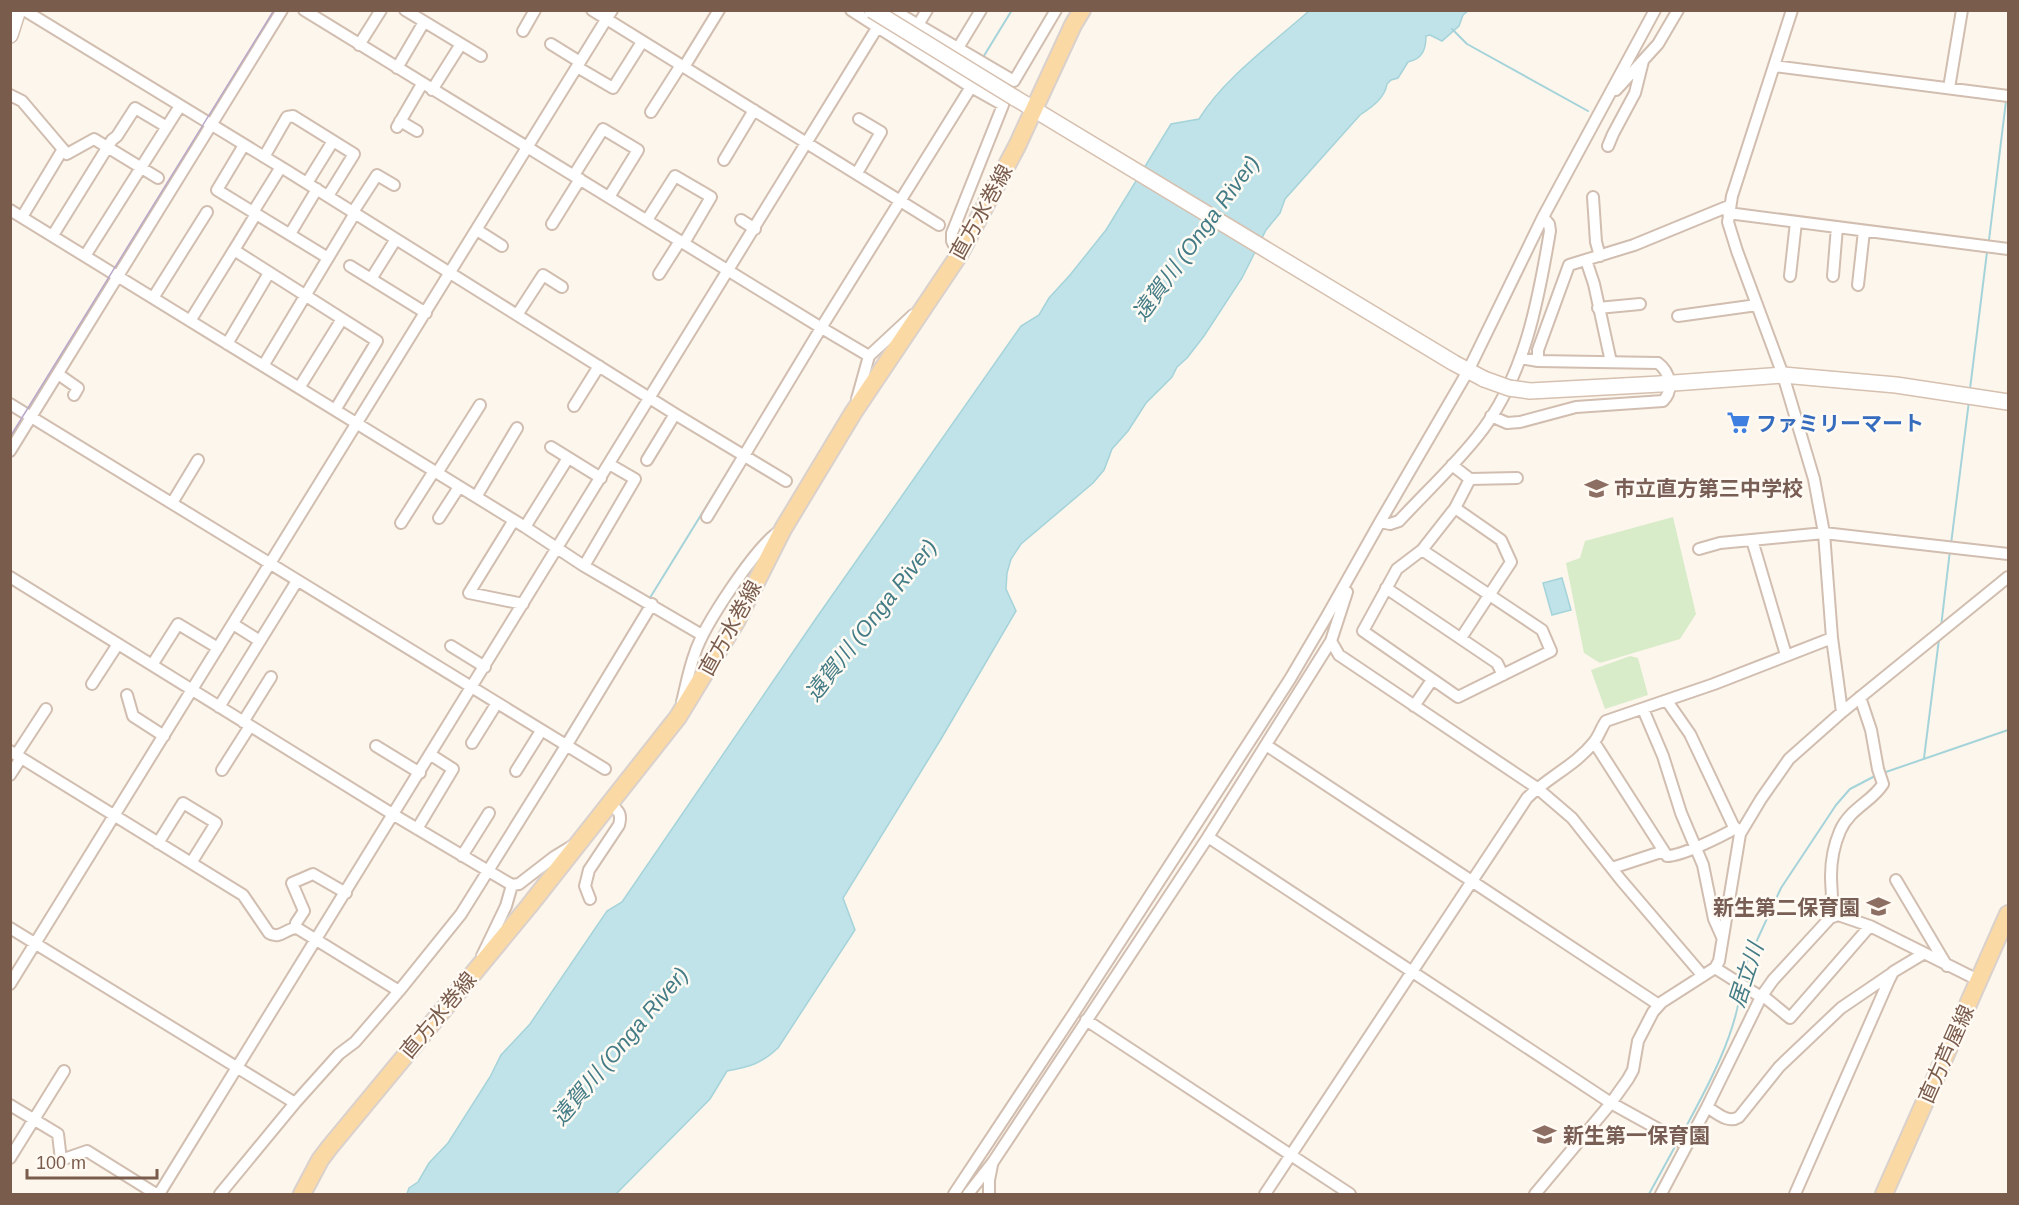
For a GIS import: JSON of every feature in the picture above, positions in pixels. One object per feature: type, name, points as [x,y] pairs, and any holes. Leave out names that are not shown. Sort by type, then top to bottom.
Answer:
[{"type":"main road","name":"直方水巻線","points":[[302,1194],[320,1160],[529,906],[678,717],[736,620],[783,529],[853,413],[959,255],[1038,112],[1073,25],[1082,10]]},
{"type":"main road","name":"直方芦屋線","points":[[1884,1194],[2008,914]]},
{"type":"street","points":[[10,35],[18,10]]},
{"type":"street","points":[[24,10],[786,481]]},
{"type":"street","points":[[10,451],[282,10]]},
{"type":"street","points":[[303,10],[869,356]]},
{"type":"street","points":[[359,45],[381,10]]},
{"type":"street","points":[[405,10],[481,56]]},
{"type":"street","points":[[523,31],[535,10]]},
{"type":"street","points":[[592,10],[609,15],[642,42],[939,225]]},
{"type":"street","points":[[651,112],[719,10]]},
{"type":"street","points":[[851,10],[1003,105],[952,233],[952,241],[959,255]]},
{"type":"street","points":[[872,10],[1454,363],[1484,379],[1509,388],[1530,391],[1783,375],[1896,385],[2008,402]]},
{"type":"street","points":[[918,25],[927,10]]},
{"type":"street","points":[[958,48],[981,10]]},
{"type":"street","points":[[895,11],[1014,81],[1056,10]]},
{"type":"street","points":[[954,1194],[1290,679],[1357,566],[1468,371],[1543,217],[1655,10]]},
{"type":"street","points":[[1608,98],[1643,61],[1669,28],[1678,10]]},
{"type":"street","points":[[1792,10],[1729,210],[1728,222],[1783,375],[1814,479],[1824,533],[1832,638],[1842,712]]},
{"type":"street","points":[[1949,88],[1962,10]]},
{"type":"street","points":[[10,984],[609,15]]},
{"type":"street","points":[[397,68],[424,22]]},
{"type":"street","points":[[10,1105],[58,1134],[61,1160],[87,1151],[157,1194],[239,1069],[474,689],[522,604],[560,550],[601,478],[612,465],[731,272],[754,229],[881,30]]},
{"type":"street","points":[[551,44],[613,88],[642,42]]},
{"type":"street","points":[[417,131],[398,124],[461,44]]},
{"type":"street","points":[[1608,146],[1612,134],[1635,93],[1643,61]]},
{"type":"street","points":[[1774,66],[2008,96]]},
{"type":"street","points":[[707,517],[741,454],[968,85]]},
{"type":"street","points":[[10,95],[21,101],[67,154],[94,139],[158,178]]},
{"type":"street","points":[[85,256],[180,106]]},
{"type":"street","points":[[53,236],[135,108],[167,127]]},
{"type":"street","points":[[724,160],[754,110]]},
{"type":"street","points":[[264,157],[287,117],[293,116],[354,154],[328,196]]},
{"type":"street","points":[[856,173],[881,132],[859,119]]},
{"type":"street","points":[[552,225],[603,129],[638,150],[609,197]]},
{"type":"street","points":[[307,183],[333,141]]},
{"type":"street","points":[[244,145],[218,190],[328,258]]},
{"type":"street","points":[[22,217],[63,149]]},
{"type":"street","points":[[190,321],[234,250],[280,167]]},
{"type":"street","points":[[263,366],[377,175],[394,185]]},
{"type":"street","points":[[647,220],[675,176],[711,197],[659,274]]},
{"type":"street","points":[[290,234],[317,189]]},
{"type":"street","points":[[1593,197],[1596,242],[1600,256]]},
{"type":"street","points":[[10,210],[514,520],[584,566],[702,635]]},
{"type":"street","points":[[1538,361],[1538,350],[1569,265],[1634,245],[1729,210],[1796,222],[2008,249]]},
{"type":"street","points":[[153,298],[207,212]]},
{"type":"street","points":[[1380,522],[1390,524],[1399,521],[1452,465],[1491,416],[1520,358],[1540,289],[1550,231],[1549,224],[1543,217]]},
{"type":"street","points":[[741,220],[754,229]]},
{"type":"street","points":[[1790,276],[1796,222]]},
{"type":"street","points":[[1833,276],[1837,227]]},
{"type":"street","points":[[477,230],[502,246]]},
{"type":"street","points":[[1858,285],[1864,231]]},
{"type":"street","points":[[371,279],[396,239]]},
{"type":"street","points":[[234,250],[377,341],[334,410]]},
{"type":"street","points":[[1586,260],[1611,362]]},
{"type":"street","points":[[350,266],[426,313]]},
{"type":"street","points":[[227,344],[269,273]]},
{"type":"street","points":[[518,315],[543,275],[562,287]]},
{"type":"street","points":[[853,413],[869,356],[928,300]]},
{"type":"street","points":[[1598,308],[1640,304]]},
{"type":"street","points":[[1678,316],[1757,304]]},
{"type":"street","points":[[299,388],[342,319]]},
{"type":"street","points":[[1520,358],[1538,361],[1658,363],[1666,372],[1664,383]]},
{"type":"street","points":[[574,406],[599,366]]},
{"type":"street","points":[[58,374],[78,388],[74,395]]},
{"type":"street","points":[[1491,416],[1500,421],[1520,422],[1576,407],[1663,401],[1670,390],[1664,383]]},
{"type":"street","points":[[10,404],[605,770]]},
{"type":"street","points":[[401,523],[480,405]]},
{"type":"street","points":[[647,460],[675,414]]},
{"type":"street","points":[[476,497],[517,428]]},
{"type":"street","points":[[551,447],[601,478]]},
{"type":"street","points":[[525,527],[568,458]]},
{"type":"street","points":[[172,503],[198,460]]},
{"type":"street","points":[[584,566],[635,479],[612,465]]},
{"type":"street","points":[[1452,465],[1470,479],[1517,478]]},
{"type":"street","points":[[1422,550],[1542,630],[1551,651],[1458,697],[1363,630],[1397,569],[1422,550],[1455,508],[1470,479]]},
{"type":"street","points":[[439,518],[459,486]]},
{"type":"street","points":[[1455,508],[1501,540],[1511,562],[1461,638]]},
{"type":"street","points":[[514,520],[469,593],[522,604]]},
{"type":"street","points":[[678,717],[695,652],[702,635],[769,539],[783,529]]},
{"type":"street","points":[[1699,549],[1720,543],[1824,533],[2008,554]]},
{"type":"street","points":[[1752,540],[1786,655]]},
{"type":"street","points":[[968,1194],[993,1162],[1209,837],[1331,641],[1357,566]]},
{"type":"street","points":[[10,577],[417,829],[512,885],[519,884],[554,857],[580,841]]},
{"type":"street","points":[[1535,1194],[1611,1104],[1633,1070],[1638,1041],[1653,1012],[1659,1005],[1715,968],[1719,961],[1738,831],[1790,759],[1842,712],[2008,577]]},
{"type":"street","points":[[219,706],[297,580]]},
{"type":"street","points":[[1386,588],[1497,663],[1503,675]]},
{"type":"street","points":[[220,1194],[295,1103],[339,1054],[355,1042],[396,989],[461,914],[649,603]]},
{"type":"street","points":[[152,665],[178,624],[218,648]]},
{"type":"street","points":[[233,624],[260,640]]},
{"type":"street","points":[[1265,1194],[1472,880],[1527,798],[1537,788],[1570,765],[1594,742],[1606,721],[1667,701],[1832,638]]},
{"type":"street","points":[[1331,641],[1339,655],[1537,788],[1572,818],[1703,976]]},
{"type":"street","points":[[92,684],[118,644]]},
{"type":"street","points":[[451,646],[485,667]]},
{"type":"street","points":[[222,770],[272,677]]},
{"type":"street","points":[[1414,706],[1432,680]]},
{"type":"street","points":[[127,695],[133,716],[164,736]]},
{"type":"street","points":[[1830,918],[1833,854],[1840,831],[1849,815],[1882,786],[1871,730],[1860,697]]},
{"type":"street","points":[[1667,701],[1690,734],[1738,831]]},
{"type":"street","points":[[472,743],[497,704]]},
{"type":"street","points":[[10,775],[16,754],[46,709]]},
{"type":"street","points":[[1643,709],[1663,756],[1681,813],[1703,865],[1714,919],[1722,937]]},
{"type":"street","points":[[516,771],[541,731]]},
{"type":"street","points":[[1594,742],[1668,856],[1738,831]]},
{"type":"street","points":[[1266,745],[1659,1005]]},
{"type":"street","points":[[376,746],[420,773]]},
{"type":"street","points":[[16,754],[243,895],[269,933],[278,936],[294,927],[297,928],[396,989]]},
{"type":"street","points":[[417,829],[453,769],[432,756]]},
{"type":"street","points":[[158,843],[183,803],[216,823],[191,863]]},
{"type":"street","points":[[590,899],[585,886],[589,870],[619,825],[621,816],[619,811],[610,804]]},
{"type":"street","points":[[462,856],[489,813]]},
{"type":"street","points":[[1209,837],[1611,1104],[1681,1142]]},
{"type":"street","points":[[1612,868],[1664,851]]},
{"type":"street","points":[[297,928],[296,923],[304,910],[292,883],[313,874],[346,893]]},
{"type":"street","points":[[1896,880],[1948,966]]},
{"type":"street","points":[[476,970],[506,906],[512,885]]},
{"type":"street","points":[[1661,1194],[1681,1142],[1707,1107],[1761,996],[1830,918],[1838,915],[1870,926],[1978,980]]},
{"type":"street","points":[[1715,968],[1761,996],[1790,1018],[1870,926]]},
{"type":"street","points":[[10,928],[295,1103]]},
{"type":"street","points":[[1707,1107],[1730,1120],[1739,1117],[1779,1067],[1853,998],[1923,954]]},
{"type":"street","points":[[1795,1194],[1893,972]]},
{"type":"street","points":[[1086,1020],[1350,1194]]},
{"type":"street","points":[[10,1158],[64,1071]]},
{"type":"street","points":[[292,1194],[320,1160]]},
{"type":"street","points":[[989,1194],[993,1162]]},
{"type":"green space","points":[[1673,517],[1696,614],[1680,639],[1600,663],[1584,653],[1566,563],[1580,558],[1585,541]]},
{"type":"green space","points":[[1630,656],[1638,658],[1648,695],[1605,709],[1591,670]]},
{"type":"water","name":"遠賀川 (Onga River)","points":[[1309,11],[1468,11],[1463,15],[1459,26],[1442,41],[1430,35],[1426,36],[1424,50],[1420,56],[1408,62],[1398,78],[1387,84],[1381,98],[1360,115],[1285,199],[1280,213],[1266,230],[1242,278],[1204,336],[1177,367],[1172,377],[1146,403],[1128,431],[1112,449],[1104,470],[1093,483],[1021,544],[1011,559],[1006,589],[1016,611],[941,739],[843,898],[855,930],[778,1048],[754,1064],[727,1071],[710,1099],[616,1194],[407,1194],[409,1188],[418,1182],[429,1163],[448,1143],[490,1077],[501,1055],[530,1024],[607,911],[622,902],[817,617],[1021,326],[1039,315],[1049,298],[1106,230],[1171,124],[1199,119],[1235,75]]},
{"type":"water","points":[[1562,578],[1571,610],[1552,615],[1543,583]]},
{"type":"waterway","points":[[982,59],[1012,10]]},
{"type":"waterway","points":[[1452,29],[1467,44],[1588,111]]},
{"type":"waterway","points":[[934,136],[964,87]]},
{"type":"waterway","points":[[1989,240],[2006,101]]},
{"type":"waterway","points":[[1970,389],[1987,252]]},
{"type":"waterway","points":[[1951,544],[1969,401]]},
{"type":"waterway","points":[[741,450],[748,440]]},
{"type":"waterway","points":[[648,601],[738,455]]},
{"type":"waterway","points":[[1941,627],[1950,550]]},
{"type":"waterway","points":[[1924,758],[1939,639]]},
{"type":"waterway","points":[[563,739],[611,662]]},
{"type":"waterway","name":"居立川","points":[[1883,773],[2008,730]]},
{"type":"waterway","points":[[513,821],[559,746]]},
{"type":"waterway","name":"居立川","points":[[1742,980],[1742,973],[1781,888],[1836,805],[1850,789],[1875,776]]},
{"type":"waterway","name":"居立川","points":[[1680,1138],[1725,1046],[1738,1007],[1741,988]]},
{"type":"waterway","points":[[306,1098],[334,1067]]},
{"type":"waterway","name":"居立川","points":[[1649,1194],[1677,1143]]},
{"type":"tram line","points":[[10,437],[274,10]]},
{"type":"place","name":"ファミリーマート","points":[[1738,423]]},
{"type":"place","name":"市立直方第三中学校","points":[[1596,488]]},
{"type":"place","name":"新生第二保育園","points":[[1878,907]]},
{"type":"place","name":"新生第一保育園","points":[[1545,1135]]}]
